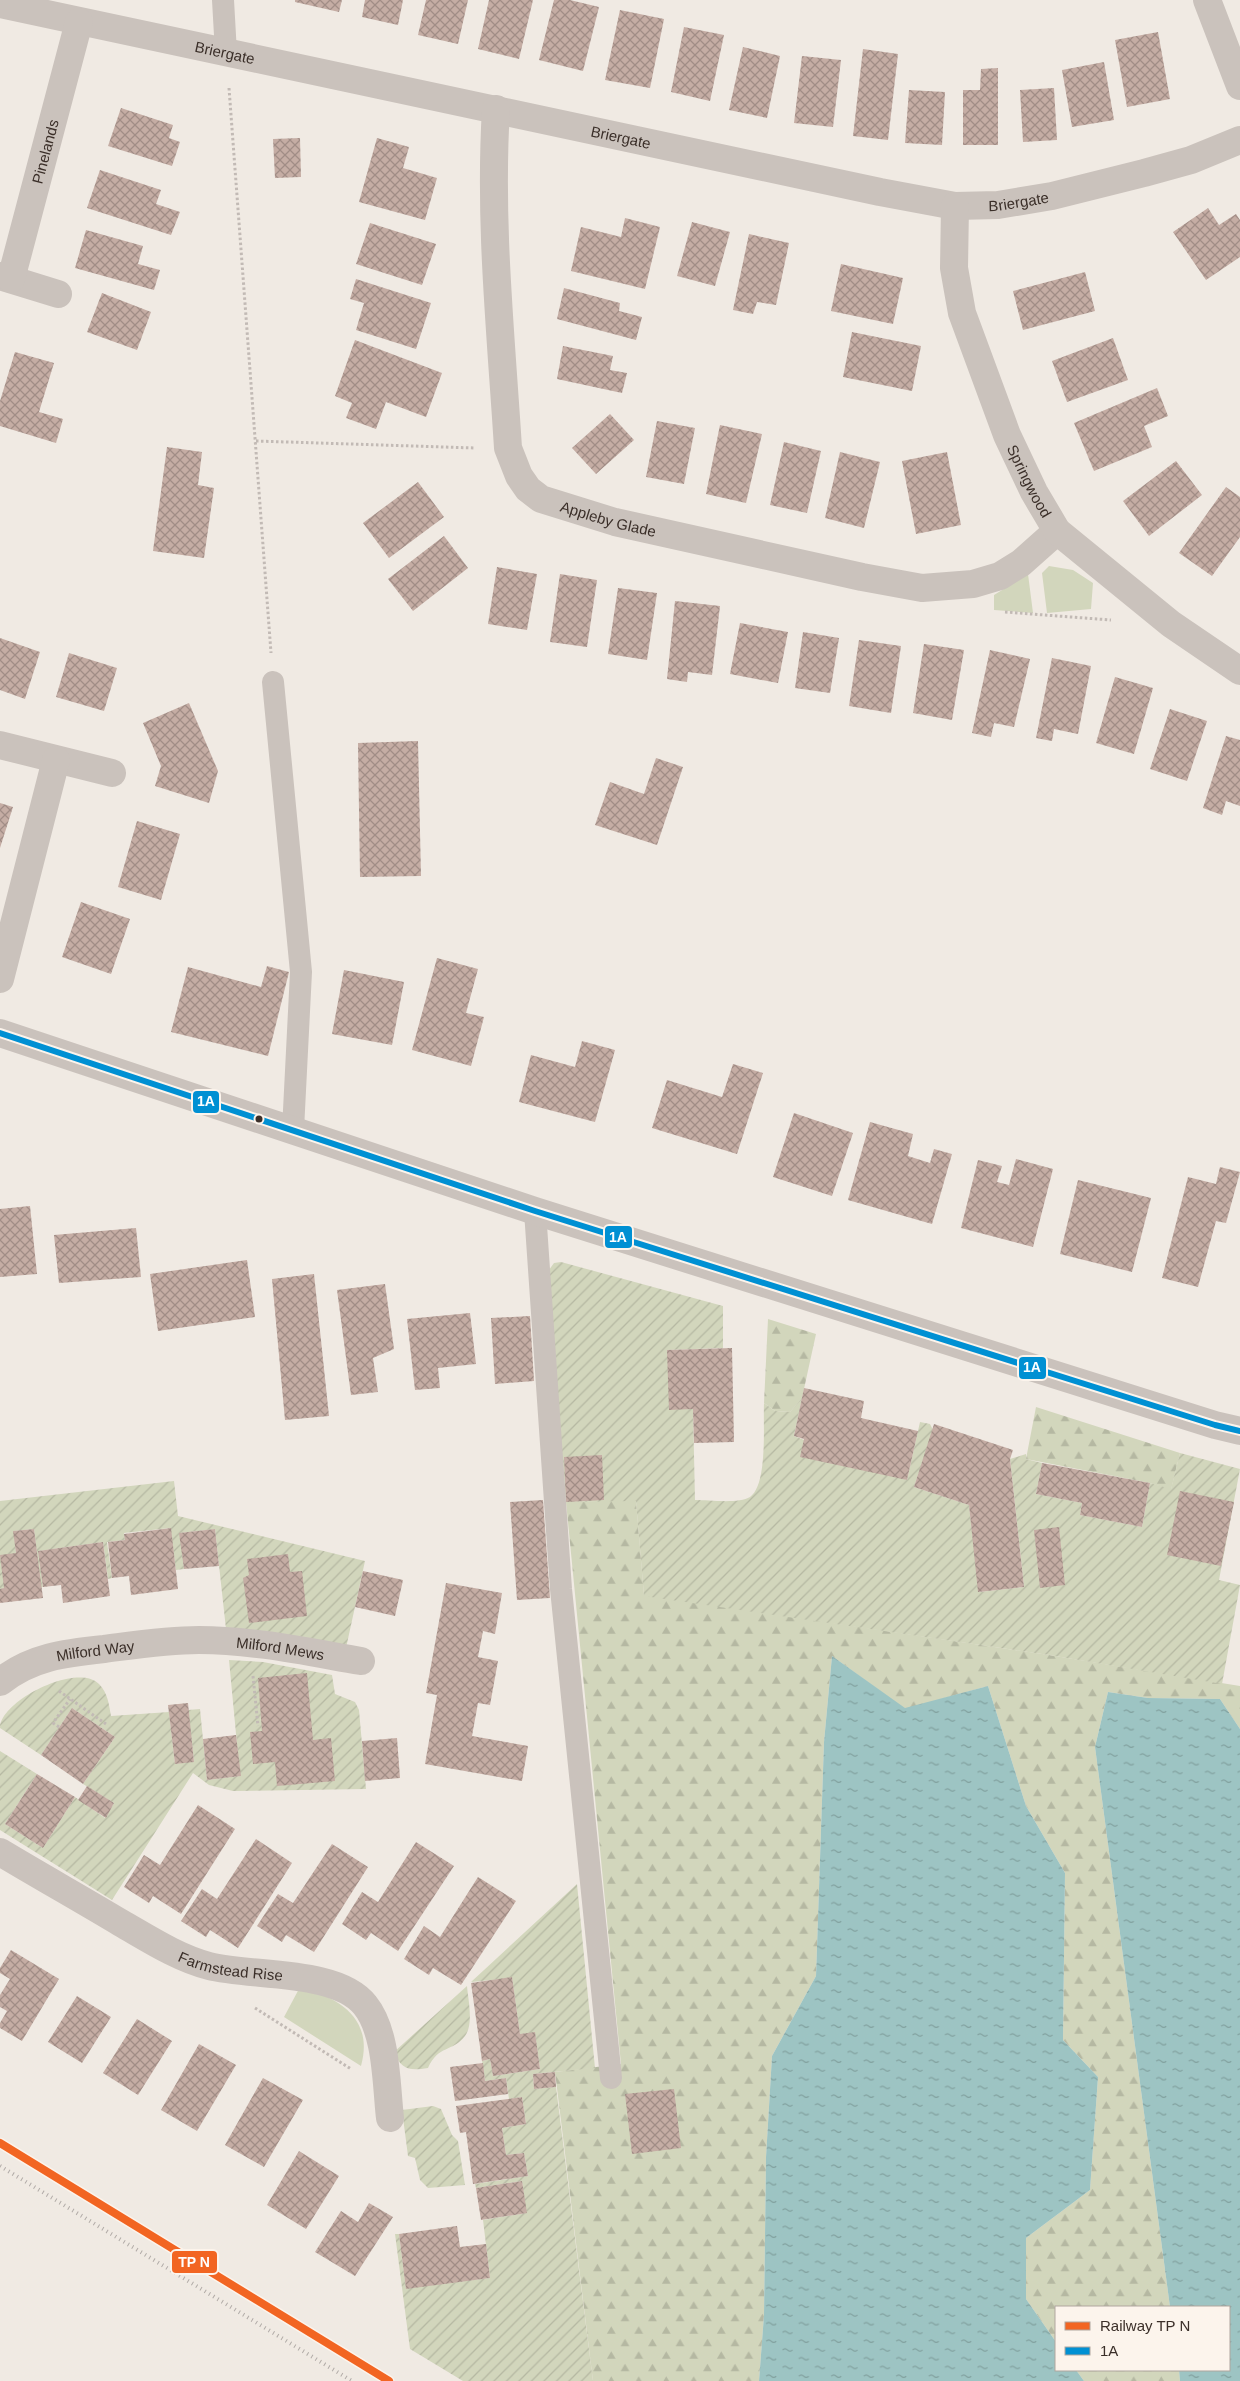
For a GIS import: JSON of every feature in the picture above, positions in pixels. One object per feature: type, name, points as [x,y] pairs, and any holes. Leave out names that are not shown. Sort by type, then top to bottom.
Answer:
[{"type":"street","points":[[1207,0],[1240,86]]},
{"type":"street","name":"Briergate","points":[[0,4],[880,192],[955,206],[998,205],[1052,196],[1191,160],[1240,140]]},
{"type":"street","name":"Pinelands","points":[[58,294],[5,277],[79,22]]},
{"type":"street","name":"Appleby Glade","points":[[496,109],[492,167],[493,220],[508,448],[519,476],[528,489],[541,499],[615,522],[862,577],[922,588],[973,584],[1000,576],[1021,563],[1057,531]]},
{"type":"street","name":"Springwood","points":[[955,206],[954,268],[962,313],[1007,436],[1034,492],[1057,531],[1171,624],[1240,671]]},
{"type":"street","points":[[0,744],[112,773]]},
{"type":"street","points":[[0,979],[56,760]]},
{"type":"street","points":[[0,1033],[535,1211],[1206,1422],[1240,1430]]},
{"type":"street","name":"Milford Mews","points":[[198,1640],[250,1644],[361,1661]]},
{"type":"street","name":"Milford Way","points":[[0,1682],[24,1665],[86,1651],[198,1640]]},
{"type":"street","name":"Farmstead Rise","points":[[0,1852],[175,1954],[209,1966],[300,1976],[325,1982],[365,2003],[379,2028],[390,2118]]},
{"type":"lane","points":[[223,0],[226,53]]},
{"type":"lane","points":[[273,682],[301,972],[293,1130]]},
{"type":"lane","points":[[535,1211],[561,1589],[611,2078]]},
{"type":"path","points":[[226,53],[259,474],[273,682]]},
{"type":"path","points":[[256,441],[508,448]]},
{"type":"path","points":[[998,612],[1114,620]]},
{"type":"path","points":[[250,1644],[258,1704],[258,1726]]},
{"type":"path","points":[[24,1665],[106,1724]]},
{"type":"path","points":[[59,1727],[53,1723],[70,1699]]},
{"type":"path","points":[[252,2006],[355,2071],[385,2076]]},
{"type":"green space","points":[[1049,566],[1073,570],[1093,583],[1091,609],[1047,613],[1042,573]]},
{"type":"green space","points":[[1028,574],[1033,613],[994,610],[994,595]]},
{"type":"green space","points":[[561,1262],[723,1306],[723,1348],[667,1350],[693,1409],[695,1500],[739,1500],[750,1497],[756,1490],[762,1468],[764,1403],[775,1411],[790,1412],[802,1398],[794,1436],[907,1480],[920,1422],[930,1424],[933,1430],[914,1487],[969,1505],[979,1592],[1024,1587],[1010,1459],[1026,1454],[1026,1459],[1042,1463],[1036,1494],[1082,1503],[1080,1515],[1142,1527],[1150,1483],[1171,1489],[1180,1453],[1240,1469],[1219,1580],[1240,1585],[1222,1684],[1049,1655],[644,1596],[636,1501],[566,1502],[546,1274],[554,1263]]},
{"type":"green space","points":[[768,1319],[816,1334],[802,1398],[790,1412],[775,1411],[764,1403]]},
{"type":"green space","points":[[1036,1407],[1180,1453],[1171,1490],[1150,1483],[1026,1459]]},
{"type":"green space","points":[[174,1481],[178,1516],[365,1561],[346,1648],[226,1629],[215,1529],[180,1533],[184,1569],[176,1570],[170,1528],[124,1533],[125,1540],[107,1542],[112,1578],[108,1579],[103,1542],[39,1551],[43,1587],[41,1587],[34,1529],[14,1531],[16,1553],[4,1588],[0,1589],[0,1501]]},
{"type":"green space","points":[[636,1500],[644,1595],[1049,1655],[1240,1686],[1240,1729],[1220,1699],[1148,1698],[1108,1692],[1095,1747],[1170,2306],[1055,2306],[1055,2341],[1026,2299],[1026,2238],[1090,2190],[1098,2077],[1063,2040],[1065,1873],[1026,1806],[988,1686],[905,1709],[832,1656],[824,1742],[816,1976],[772,2056],[766,2157],[764,2315],[759,2381],[593,2381],[555,2072],[621,2064],[566,1502]]},
{"type":"green space","points":[[229,1660],[263,1662],[332,1675],[335,1694],[355,1702],[359,1710],[366,1789],[233,1791],[209,1785],[193,1773],[112,1900],[0,1830],[0,1751],[37,1774],[5,1824],[43,1848],[75,1797],[105,1818],[114,1803],[83,1784],[115,1737],[72,1708],[41,1755],[0,1728],[3,1717],[12,1707],[26,1696],[58,1681],[88,1678],[99,1684],[109,1703],[111,1716],[169,1712],[175,1764],[194,1761],[188,1710],[200,1709],[207,1780],[240,1776]]},
{"type":"green space","points":[[577,1884],[595,2068],[533,2074],[534,2089],[556,2087],[593,2381],[463,2381],[410,2349],[395,2234],[399,2234],[406,2288],[490,2278],[483,2220],[526,2213],[522,2181],[476,2188],[475,2184],[528,2176],[524,2153],[506,2155],[502,2128],[526,2124],[522,2097],[509,2099],[506,2078],[485,2081],[482,2061],[490,2059],[493,2076],[540,2069],[535,2033],[520,2034],[512,1978],[471,1982]]},
{"type":"green space","points":[[467,1986],[470,2018],[468,2031],[465,2036],[456,2045],[436,2056],[428,2068],[411,2069],[403,2066],[394,2052]]},
{"type":"green space","points":[[300,1987],[328,1997],[340,2004],[358,2023],[363,2035],[364,2050],[361,2066],[284,2017]]},
{"type":"green space","points":[[433,2106],[441,2109],[452,2135],[458,2141],[465,2185],[428,2188],[420,2180],[415,2158],[408,2156],[402,2110]]},
{"type":"green space","points":[[1077,2371],[1179,2371],[1180,2381],[1084,2381]]},
{"type":"water","points":[[832,1656],[905,1708],[988,1686],[1026,1806],[1065,1873],[1063,2040],[1098,2077],[1090,2190],[1026,2238],[1026,2299],[1055,2341],[1055,2371],[1077,2371],[1084,2381],[759,2381],[764,2315],[766,2157],[772,2056],[816,1976],[824,1742]]},
{"type":"water","points":[[1108,1692],[1148,1698],[1220,1699],[1240,1729],[1240,2381],[1180,2381],[1179,2371],[1230,2371],[1230,2306],[1170,2306],[1095,1747]]},
{"type":"building","points":[[295,0],[342,0],[339,12],[295,2]]},
{"type":"building","points":[[365,0],[403,0],[398,25],[362,17]]},
{"type":"building","points":[[426,0],[468,0],[458,44],[418,35]]},
{"type":"building","points":[[489,0],[533,0],[519,59],[478,49]]},
{"type":"building","points":[[554,0],[570,0],[599,7],[583,71],[539,60]]},
{"type":"building","points":[[620,10],[664,19],[650,88],[605,80]]},
{"type":"building","points":[[684,27],[724,35],[710,101],[671,92]]},
{"type":"building","points":[[1158,32],[1170,99],[1127,107],[1115,40]]},
{"type":"building","points":[[743,47],[780,56],[767,118],[729,110]]},
{"type":"building","points":[[863,49],[898,54],[888,140],[853,136]]},
{"type":"building","points":[[802,56],[841,60],[833,127],[794,123]]},
{"type":"building","points":[[1104,62],[1114,120],[1072,127],[1062,70]]},
{"type":"building","points":[[998,68],[998,145],[963,145],[963,90],[980,90],[981,69]]},
{"type":"building","points":[[1054,88],[1057,140],[1023,142],[1020,90]]},
{"type":"building","points":[[909,90],[945,92],[942,145],[905,143]]},
{"type":"building","points":[[121,108],[173,125],[169,138],[180,142],[172,166],[108,146]]},
{"type":"building","points":[[300,138],[301,177],[275,178],[273,139]]},
{"type":"building","points":[[377,138],[409,147],[403,168],[437,178],[425,220],[359,202]]},
{"type":"building","points":[[100,170],[161,190],[156,204],[180,212],[171,235],[87,208]]},
{"type":"building","points":[[1208,208],[1219,225],[1236,214],[1240,220],[1240,257],[1206,280],[1173,232]]},
{"type":"building","points":[[625,218],[660,227],[645,289],[571,271],[581,227],[621,237]]},
{"type":"building","points":[[692,222],[730,232],[715,286],[677,276]]},
{"type":"building","points":[[370,223],[436,244],[422,285],[356,264]]},
{"type":"building","points":[[86,230],[143,246],[138,264],[160,270],[154,290],[75,268]]},
{"type":"building","points":[[749,234],[789,243],[776,305],[757,302],[753,314],[733,310]]},
{"type":"building","points":[[841,264],[903,278],[893,324],[831,311]]},
{"type":"building","points":[[1085,272],[1095,311],[1023,330],[1013,291]]},
{"type":"building","points":[[356,279],[431,303],[416,349],[356,330],[364,303],[350,299]]},
{"type":"building","points":[[564,288],[620,303],[619,311],[642,317],[636,340],[557,319]]},
{"type":"building","points":[[102,293],[151,312],[137,350],[87,332]]},
{"type":"building","points":[[852,332],[921,346],[912,391],[843,377]]},
{"type":"building","points":[[1113,338],[1128,380],[1067,402],[1052,361]]},
{"type":"building","points":[[355,340],[442,373],[426,417],[386,402],[376,429],[346,418],[352,403],[335,396]]},
{"type":"building","points":[[563,346],[613,356],[610,370],[627,373],[622,393],[557,379]]},
{"type":"building","points":[[15,352],[54,363],[39,412],[63,419],[56,443],[0,426],[0,401]]},
{"type":"building","points":[[1157,388],[1168,416],[1144,426],[1152,447],[1094,471],[1074,423]]},
{"type":"building","points":[[610,414],[634,440],[596,474],[572,448]]},
{"type":"building","points":[[657,421],[695,428],[684,484],[646,477]]},
{"type":"building","points":[[720,425],[762,434],[746,503],[706,494]]},
{"type":"building","points":[[784,442],[821,451],[807,513],[770,505]]},
{"type":"building","points":[[167,447],[202,452],[198,485],[214,488],[204,558],[153,551]]},
{"type":"building","points":[[840,452],[880,462],[864,528],[825,518]]},
{"type":"building","points":[[947,452],[961,525],[916,534],[902,461]]},
{"type":"building","points":[[1176,461],[1202,495],[1149,536],[1123,501]]},
{"type":"building","points":[[418,482],[444,517],[389,558],[363,523]]},
{"type":"building","points":[[1226,487],[1240,497],[1240,537],[1212,576],[1179,553]]},
{"type":"building","points":[[444,536],[468,568],[413,611],[388,579]]},
{"type":"building","points":[[497,567],[537,574],[527,630],[488,624]]},
{"type":"building","points":[[560,574],[597,580],[587,647],[550,642]]},
{"type":"building","points":[[618,588],[657,593],[647,660],[608,654]]},
{"type":"building","points":[[675,601],[720,606],[712,675],[688,672],[687,682],[667,679]]},
{"type":"building","points":[[740,623],[788,632],[778,683],[730,674]]},
{"type":"building","points":[[803,632],[839,638],[830,693],[795,688]]},
{"type":"building","points":[[0,638],[40,652],[25,699],[0,690]]},
{"type":"building","points":[[859,640],[901,646],[891,713],[849,706]]},
{"type":"building","points":[[924,644],[964,650],[952,720],[913,713]]},
{"type":"building","points":[[990,650],[1030,659],[1014,727],[994,723],[991,737],[972,733]]},
{"type":"building","points":[[69,653],[117,668],[104,711],[56,697]]},
{"type":"building","points":[[1052,658],[1091,666],[1078,734],[1054,729],[1052,741],[1036,738]]},
{"type":"building","points":[[1115,677],[1153,688],[1134,754],[1096,743]]},
{"type":"building","points":[[189,703],[218,771],[209,803],[155,786],[161,766],[143,723]]},
{"type":"building","points":[[1170,709],[1207,721],[1187,781],[1150,769]]},
{"type":"building","points":[[1226,736],[1240,740],[1240,806],[1226,801],[1222,815],[1203,808]]},
{"type":"building","points":[[418,741],[421,876],[360,877],[358,743]]},
{"type":"building","points":[[656,758],[683,767],[657,845],[595,825],[610,782],[644,794]]},
{"type":"building","points":[[0,803],[13,807],[0,848]]},
{"type":"building","points":[[137,821],[180,834],[161,900],[118,887]]},
{"type":"building","points":[[81,902],[130,919],[111,974],[62,957]]},
{"type":"building","points":[[437,958],[478,969],[466,1013],[484,1017],[471,1066],[412,1050]]},
{"type":"building","points":[[267,966],[289,972],[268,1056],[171,1032],[188,967],[261,987]]},
{"type":"building","points":[[344,970],[404,982],[392,1045],[332,1034]]},
{"type":"building","points":[[582,1041],[615,1050],[595,1122],[519,1102],[531,1055],[575,1067]]},
{"type":"building","points":[[733,1064],[763,1073],[737,1154],[652,1128],[667,1080],[722,1097]]},
{"type":"building","points":[[794,1113],[853,1133],[832,1196],[773,1177]]},
{"type":"building","points":[[870,1122],[913,1134],[908,1156],[930,1163],[934,1149],[952,1154],[932,1224],[848,1200]]},
{"type":"building","points":[[1016,1159],[1053,1169],[1033,1247],[961,1228],[978,1160],[1002,1166],[997,1182],[1009,1185]]},
{"type":"building","points":[[1220,1167],[1240,1172],[1226,1223],[1216,1221],[1198,1287],[1162,1278],[1188,1177],[1216,1184]]},
{"type":"building","points":[[1078,1180],[1151,1198],[1132,1272],[1060,1254]]},
{"type":"building","points":[[30,1206],[37,1274],[0,1277],[0,1209]]},
{"type":"building","points":[[136,1228],[141,1277],[59,1283],[54,1235]]},
{"type":"building","points":[[247,1260],[255,1317],[158,1331],[150,1274]]},
{"type":"building","points":[[314,1274],[329,1416],[285,1420],[272,1279]]},
{"type":"building","points":[[385,1284],[394,1349],[373,1358],[378,1392],[351,1395],[337,1290]]},
{"type":"building","points":[[470,1313],[476,1364],[438,1368],[440,1388],[415,1390],[407,1319]]},
{"type":"building","points":[[530,1316],[534,1381],[495,1384],[491,1318]]},
{"type":"building","points":[[732,1348],[734,1442],[694,1443],[693,1409],[669,1410],[667,1350]]},
{"type":"building","points":[[804,1388],[864,1401],[861,1418],[918,1431],[907,1480],[800,1457],[804,1439],[794,1436]]},
{"type":"building","points":[[934,1424],[1013,1450],[1010,1459],[1024,1587],[978,1592],[969,1505],[914,1487]]},
{"type":"building","points":[[602,1455],[604,1500],[566,1502],[564,1457]]},
{"type":"building","points":[[1042,1463],[1150,1483],[1142,1527],[1080,1515],[1082,1503],[1036,1494]]},
{"type":"building","points":[[1180,1491],[1234,1502],[1221,1566],[1167,1555]]},
{"type":"building","points":[[543,1500],[550,1598],[517,1600],[510,1502]]},
{"type":"building","points":[[1059,1527],[1065,1585],[1040,1588],[1034,1530]]},
{"type":"building","points":[[171,1528],[178,1589],[131,1595],[129,1576],[112,1578],[108,1542],[125,1540],[124,1534]]},
{"type":"building","points":[[34,1529],[43,1598],[0,1603],[0,1589],[4,1588],[0,1555],[16,1553],[13,1531]]},
{"type":"building","points":[[215,1529],[219,1566],[184,1569],[179,1533]]},
{"type":"building","points":[[103,1542],[110,1596],[63,1603],[61,1585],[43,1587],[38,1551]]},
{"type":"building","points":[[288,1554],[290,1572],[302,1571],[307,1616],[249,1623],[243,1578],[249,1575],[247,1559]]},
{"type":"building","points":[[363,1571],[403,1580],[395,1616],[355,1607]]},
{"type":"building","points":[[446,1583],[502,1593],[495,1634],[483,1631],[478,1657],[498,1661],[490,1705],[478,1703],[472,1736],[528,1746],[522,1781],[425,1764],[437,1695],[426,1693]]},
{"type":"building","points":[[307,1673],[313,1740],[331,1738],[335,1781],[277,1786],[275,1762],[253,1764],[250,1732],[262,1731],[258,1678]]},
{"type":"building","points":[[188,1703],[194,1762],[175,1764],[168,1705]]},
{"type":"building","points":[[72,1708],[115,1737],[83,1784],[41,1755]]},
{"type":"building","points":[[236,1735],[241,1776],[207,1780],[203,1739]]},
{"type":"building","points":[[397,1738],[400,1778],[365,1781],[362,1741]]},
{"type":"building","points":[[37,1774],[75,1797],[43,1848],[5,1824]]},
{"type":"building","points":[[87,1786],[114,1803],[106,1818],[78,1800]]},
{"type":"building","points":[[198,1805],[235,1829],[181,1914],[153,1896],[149,1903],[124,1887],[144,1855],[160,1865]]},
{"type":"building","points":[[256,1839],[292,1863],[238,1948],[210,1930],[206,1937],[181,1921],[202,1889],[217,1899]]},
{"type":"building","points":[[416,1842],[454,1866],[398,1951],[371,1933],[366,1940],[342,1924],[362,1892],[378,1902]]},
{"type":"building","points":[[332,1844],[368,1867],[314,1952],[286,1935],[282,1942],[257,1926],[278,1894],[293,1903]]},
{"type":"building","points":[[478,1877],[516,1901],[461,1985],[433,1968],[429,1975],[404,1959],[424,1926],[440,1937]]},
{"type":"building","points":[[11,1950],[59,1979],[22,2041],[0,2028],[0,2023],[7,2011],[0,2007],[0,1995],[10,1979],[0,1973],[0,1968]]},
{"type":"building","points":[[512,1977],[520,2034],[535,2032],[540,2069],[493,2076],[490,2059],[482,2061],[471,1983]]},
{"type":"building","points":[[77,1996],[111,2017],[82,2063],[48,2042]]},
{"type":"building","points":[[137,2019],[172,2041],[138,2095],[103,2073]]},
{"type":"building","points":[[199,2044],[236,2065],[197,2131],[161,2110]]},
{"type":"building","points":[[483,2063],[485,2081],[506,2078],[508,2094],[455,2101],[450,2067]]},
{"type":"building","points":[[555,2072],[556,2087],[534,2089],[533,2074]]},
{"type":"building","points":[[263,2078],[303,2100],[264,2167],[225,2145]]},
{"type":"building","points":[[674,2089],[681,2148],[632,2154],[625,2094]]},
{"type":"building","points":[[522,2097],[526,2124],[502,2128],[506,2155],[524,2153],[528,2176],[473,2184],[466,2132],[460,2133],[456,2106]]},
{"type":"building","points":[[299,2151],[339,2176],[306,2229],[267,2205]]},
{"type":"building","points":[[522,2181],[527,2213],[481,2220],[476,2188]]},
{"type":"building","points":[[369,2203],[393,2217],[355,2276],[315,2252],[341,2211],[358,2222]]},
{"type":"building","points":[[457,2226],[460,2247],[486,2244],[490,2278],[406,2289],[399,2234]]},
{"type":"railway","points":[[0,2166],[352,2381]]},
{"type":"transit line","name":"1A","points":[[0,1033],[535,1211],[1215,1425],[1240,1431]]},
{"type":"transit line","points":[[0,2143],[389,2381]]}]
